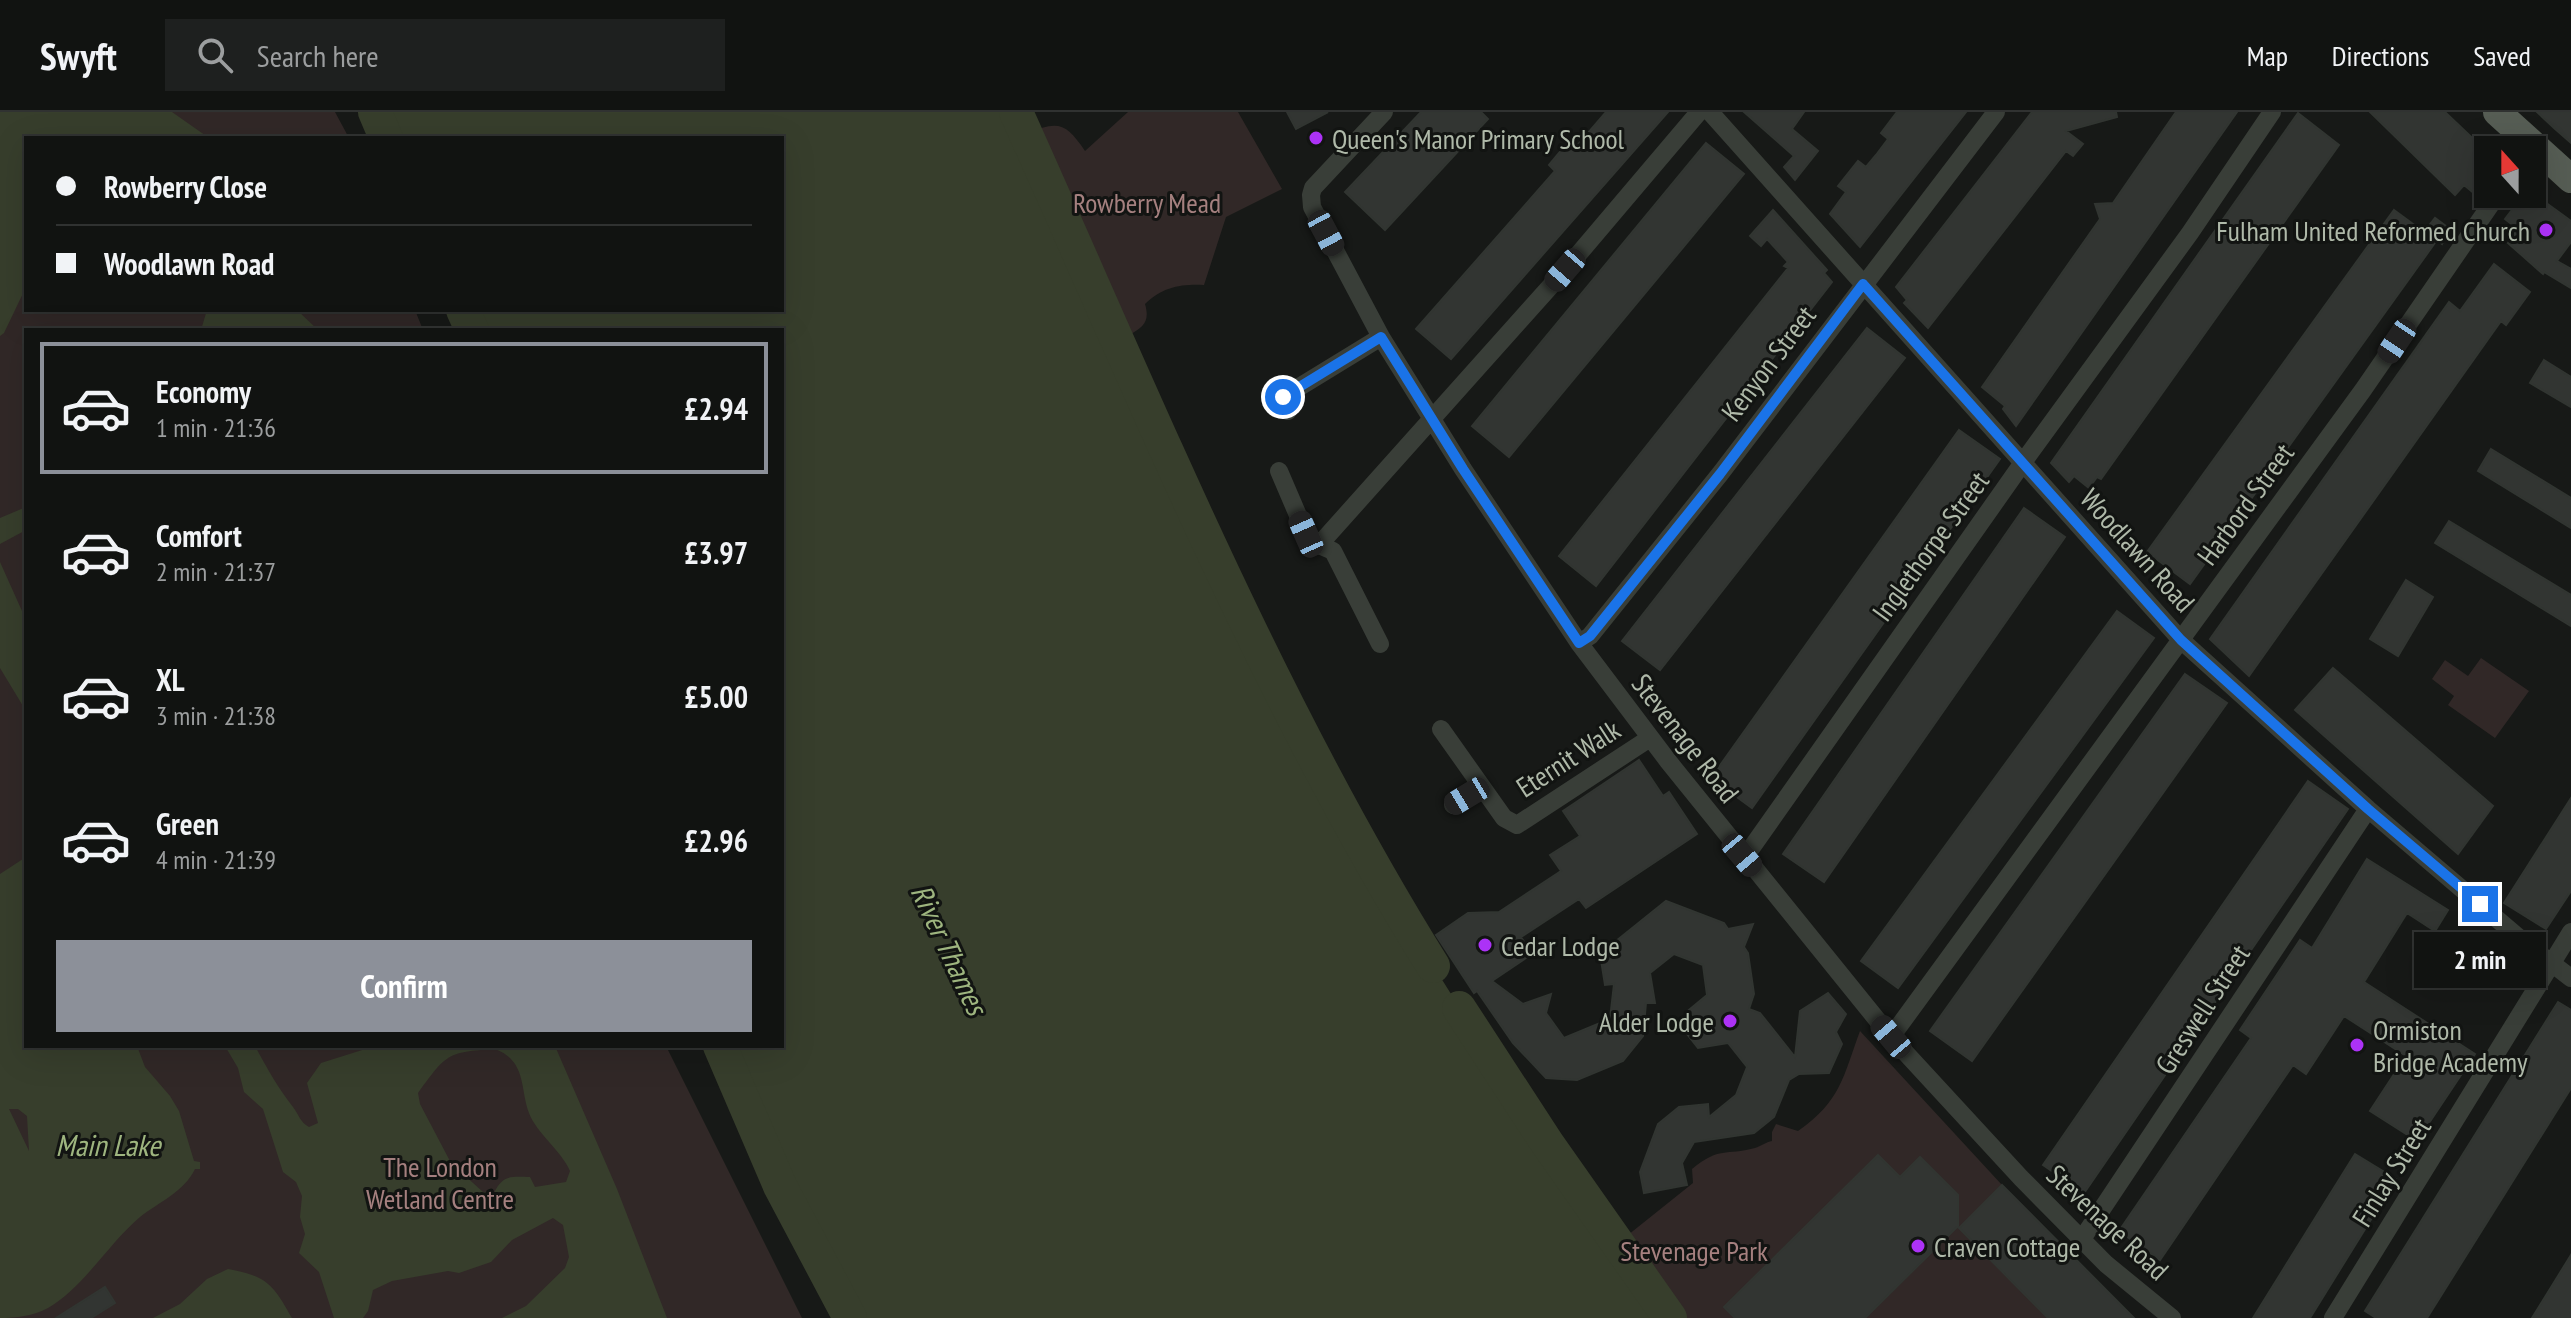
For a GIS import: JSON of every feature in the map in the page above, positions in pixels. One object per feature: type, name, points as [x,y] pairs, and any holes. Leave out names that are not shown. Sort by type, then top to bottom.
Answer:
[{"type":"main road","points":[[2497,112],[2519,136]]},
{"type":"main road","points":[[2546,160],[2571,179]]},
{"type":"street","name":"Stevenage Road","points":[[1384,112],[1319,181],[1311,195],[1312,207],[1381,337],[1432,420],[1579,643],[1742,855],[1891,1037],[2021,1178],[2106,1264],[2172,1318]]},
{"type":"street","points":[[1319,545],[1565,270],[1699,112]]},
{"type":"street","name":"Woodlawn Road","points":[[1710,112],[2181,640],[2368,809],[2571,978]]},
{"type":"street","name":"Kenyon Street","points":[[1579,643],[1590,636],[1720,474],[1996,112]]},
{"type":"street","name":"Inglethorpe Street","points":[[1742,855],[1752,847],[2190,233],[2272,112]]},
{"type":"street","name":"Harbord Street","points":[[1891,1037],[2363,390],[2488,208]]},
{"type":"street","points":[[1279,400],[1381,337]]},
{"type":"street","points":[[1279,471],[1306,534],[1333,551],[1380,644]]},
{"type":"street","points":[[1441,729],[1482,788],[1453,805]]},
{"type":"street","name":"Eternit Walk","points":[[1482,788],[1504,818],[1517,825],[1650,738]]},
{"type":"street","name":"Greswell Street","points":[[2082,1239],[2368,809]]},
{"type":"street","name":"Finlay Street","points":[[2333,1318],[2571,932]]},
{"type":"green space","name":"The London Wetland Centre","points":[[0,112],[335,112],[348,136],[24,136],[24,312],[416,312],[422,328],[24,328],[24,1048],[667,1048],[802,1318],[0,1318]]},
{"type":"green space","name":"Rowberry Mead","points":[[1128,112],[1238,112],[1282,189],[1226,217],[1204,285],[1180,286],[1158,294],[1145,304],[1147,315],[1144,323],[1129,335],[1124,323],[1112,331],[1027,134],[1046,127],[1060,127],[1072,135],[1085,151]]},
{"type":"green space","points":[[2481,658],[2529,691],[2495,738],[2448,705],[2454,696],[2432,679],[2445,660],[2468,676]]},
{"type":"green space","name":"Craven Cottage","points":[[1860,1031],[2002,1185],[2134,1318],[1670,1318],[1618,1243],[1693,1183],[1692,1169],[1709,1157],[1755,1148],[1772,1141],[1776,1124],[1798,1131],[1812,1120],[1839,1087]]},
{"type":"water","points":[[0,112],[172,112],[206,136],[24,136],[24,291],[0,336]]},
{"type":"water","name":"River Thames","points":[[375,112],[1016,112],[1204,537],[1349,822],[1409,927],[1483,1045],[1547,1143],[1670,1318],[850,1318],[780,1186],[721,1048],[784,1048],[784,328],[471,328],[464,312],[784,312],[784,136],[385,136]]},
{"type":"water","points":[[206,312],[299,312],[316,328],[202,328]]},
{"type":"water","points":[[24,508],[24,531],[0,544],[0,518]]},
{"type":"water","points":[[0,562],[24,610],[24,708],[0,668]]},
{"type":"water","name":"Main Lake","points":[[24,858],[24,1048],[138,1048],[145,1067],[179,1111],[194,1161],[200,1162],[200,1169],[195,1169],[178,1190],[129,1227],[60,1300],[36,1313],[0,1318],[0,874]],"holes":[[[9,1109],[18,1109],[27,1116],[29,1151]]]},
{"type":"water","points":[[226,1048],[256,1048],[282,1093],[309,1127],[318,1123],[307,1083],[321,1063],[369,1048],[556,1048],[617,1189],[667,1318],[502,1318],[526,1306],[565,1268],[569,1257],[563,1225],[553,1218],[512,1240],[491,1262],[459,1273],[448,1271],[392,1281],[373,1290],[363,1318],[334,1318],[319,1272],[299,1253],[305,1234],[300,1217],[302,1196],[296,1182],[283,1172],[263,1109],[244,1092],[238,1068]],"holes":[[[495,1049],[513,1061],[521,1077],[533,1121],[570,1171],[566,1182],[535,1187],[530,1177],[513,1177],[501,1182],[494,1193],[483,1192],[451,1163],[420,1104],[418,1093],[435,1070],[457,1054]]]},
{"type":"water","points":[[228,1269],[268,1283],[292,1318],[153,1318],[180,1304],[207,1279]]},
{"type":"building","points":[[1287,112],[1328,112],[1296,129]]},
{"type":"building","points":[[1421,112],[1481,112],[1488,119],[1385,230],[1345,192]]},
{"type":"building","points":[[1606,112],[1668,112],[1451,359],[1416,329],[1555,171],[1549,165],[1559,153],[1570,141],[1576,147]]},
{"type":"building","points":[[1744,112],[1804,112],[1792,129],[1818,151],[1795,180],[1784,167],[1794,156]]},
{"type":"building","points":[[1897,112],[1966,112],[1860,247],[1830,214],[1846,192],[1838,186],[1858,161],[1866,167],[1876,155],[1888,139],[1881,133]]},
{"type":"building","points":[[2032,112],[2116,112],[2117,117],[2066,131],[2083,144],[2073,156],[2066,151],[1928,328],[1904,303],[1907,300],[1896,287]]},
{"type":"building","points":[[2176,112],[2237,112],[2016,426],[2003,409],[2005,406],[1982,387],[2100,219],[2095,204],[2113,203]]},
{"type":"building","points":[[2370,112],[2445,112],[2474,140],[2474,193],[2464,185],[2455,195]]},
{"type":"building","points":[[2537,112],[2571,112],[2571,143],[2554,128]]},
{"type":"building","points":[[2298,113],[2339,145],[2101,479],[2097,477],[2089,488],[2074,476],[2069,482],[2051,463]]},
{"type":"building","points":[[1706,143],[1744,174],[1509,457],[1472,426]]},
{"type":"building","name":"Fulham United Reformed Church","points":[[2546,203],[2571,221],[2571,242],[2557,261],[2571,269],[2571,288],[2543,274],[2508,243],[2518,229],[2505,219],[2513,208],[2546,208]]},
{"type":"building","points":[[1773,210],[1827,270],[1824,273],[1832,282],[1596,586],[1559,556],[1788,268],[1784,266],[1788,262],[1767,239],[1761,246],[1750,236]]},
{"type":"building","points":[[2394,210],[2424,232],[2435,218],[2450,229],[2442,244],[2437,240],[2190,584],[2147,552]]},
{"type":"building","points":[[2494,264],[2530,292],[2506,325],[2501,321],[2249,676],[2210,639],[2449,302],[2460,311]]},
{"type":"building","points":[[1867,328],[1905,358],[1660,670],[1622,641]]},
{"type":"building","points":[[2544,360],[2571,377],[2571,407],[2530,383]]},
{"type":"building","points":[[1959,430],[2000,459],[1752,808],[1711,778]]},
{"type":"building","points":[[2491,449],[2571,498],[2571,528],[2478,471]]},
{"type":"building","points":[[2024,508],[2065,537],[1824,882],[1783,854]]},
{"type":"building","points":[[2449,521],[2571,595],[2571,626],[2435,543]]},
{"type":"building","points":[[2406,580],[2433,597],[2398,656],[2370,639]]},
{"type":"building","points":[[2117,611],[2154,638],[1898,988],[1861,961]]},
{"type":"building","points":[[2333,668],[2493,806],[2458,854],[2295,710]]},
{"type":"building","points":[[2185,674],[2227,703],[1972,1061],[1930,1031]]},
{"type":"building","points":[[1639,760],[1663,796],[1669,792],[1697,834],[1586,908],[1579,899],[1521,937],[1532,954],[1492,981],[1523,1004],[1551,994],[1546,1013],[1564,1038],[1610,1019],[1614,984],[1605,985],[1600,954],[1666,901],[1724,923],[1728,929],[1753,924],[1744,947],[1748,953],[1754,994],[1749,1009],[1760,1013],[1795,1057],[1800,1011],[1828,993],[1846,1014],[1836,1032],[1842,1044],[1829,1073],[1799,1074],[1789,1080],[1774,1117],[1754,1133],[1694,1142],[1682,1163],[1687,1185],[1644,1193],[1640,1172],[1658,1124],[1679,1107],[1708,1104],[1709,1117],[1736,1095],[1747,1067],[1728,1043],[1698,1048],[1683,1029],[1696,1019],[1689,1010],[1707,995],[1703,965],[1674,954],[1650,973],[1655,1003],[1646,1003],[1643,1036],[1623,1061],[1577,1080],[1546,1078],[1513,1043],[1477,991],[1474,993],[1436,935],[1468,913],[1499,912],[1561,871],[1550,855],[1580,836],[1563,811]]},
{"type":"building","points":[[2308,781],[2348,809],[2084,1193],[2043,1165]]},
{"type":"building","points":[[2571,798],[2571,891],[2546,929],[2504,903]]},
{"type":"building","points":[[2367,859],[2448,910],[2435,931],[2407,913],[2364,982],[2475,1054],[2417,1141],[2370,1111],[2406,1056],[2344,1016],[2306,1074],[2293,1065],[2160,1260],[2119,1231],[2251,1038],[2240,1030],[2300,940],[2312,948]]},
{"type":"building","points":[[2558,1002],[2571,1010],[2571,1088],[2427,1318],[2376,1318],[2365,1311]]},
{"type":"building","points":[[2355,1154],[2396,1179],[2310,1318],[2253,1318]]},
{"type":"building","points":[[1878,1155],[1900,1177],[1920,1157],[1958,1195],[1958,1226],[1865,1318],[1735,1318],[1724,1307]]},
{"type":"building","points":[[2002,1185],[2134,1318],[2048,1318],[1959,1228]]},
{"type":"building","points":[[2571,1255],[2571,1318],[2532,1318]]},
{"type":"building","points":[[105,1287],[115,1303],[91,1318],[56,1318]]},
{"type":"waterway","points":[[375,112],[385,136]]},
{"type":"waterway","points":[[1016,112],[1210,546],[1262,653],[1372,864],[1433,966]]},
{"type":"waterway","points":[[464,312],[471,328]]},
{"type":"waterway","points":[[1459,1008],[1547,1143],[1670,1318]]},
{"type":"waterway","points":[[721,1048],[780,1186],[850,1318]]},
{"type":"place","name":"Queen's Manor Primary School","points":[[1316,138]]},
{"type":"place","name":"Fulham United Reformed Church","points":[[2546,230]]},
{"type":"place","name":"Cedar Lodge","points":[[1485,945]]},
{"type":"place","name":"Alder Lodge","points":[[1730,1021]]},
{"type":"place","name":"Ormiston Bridge Academy","points":[[2357,1045]]},
{"type":"place","name":"Craven Cottage","points":[[1918,1246]]},
{"type":"route","points":[[1283,397],[1381,337],[1463,469],[1579,643],[1590,636],[1720,474],[1863,284],[2181,640],[2368,809],[2480,904]]},
{"type":"park label","name":"Stevenage Park","points":[[1694,1250]]}]
